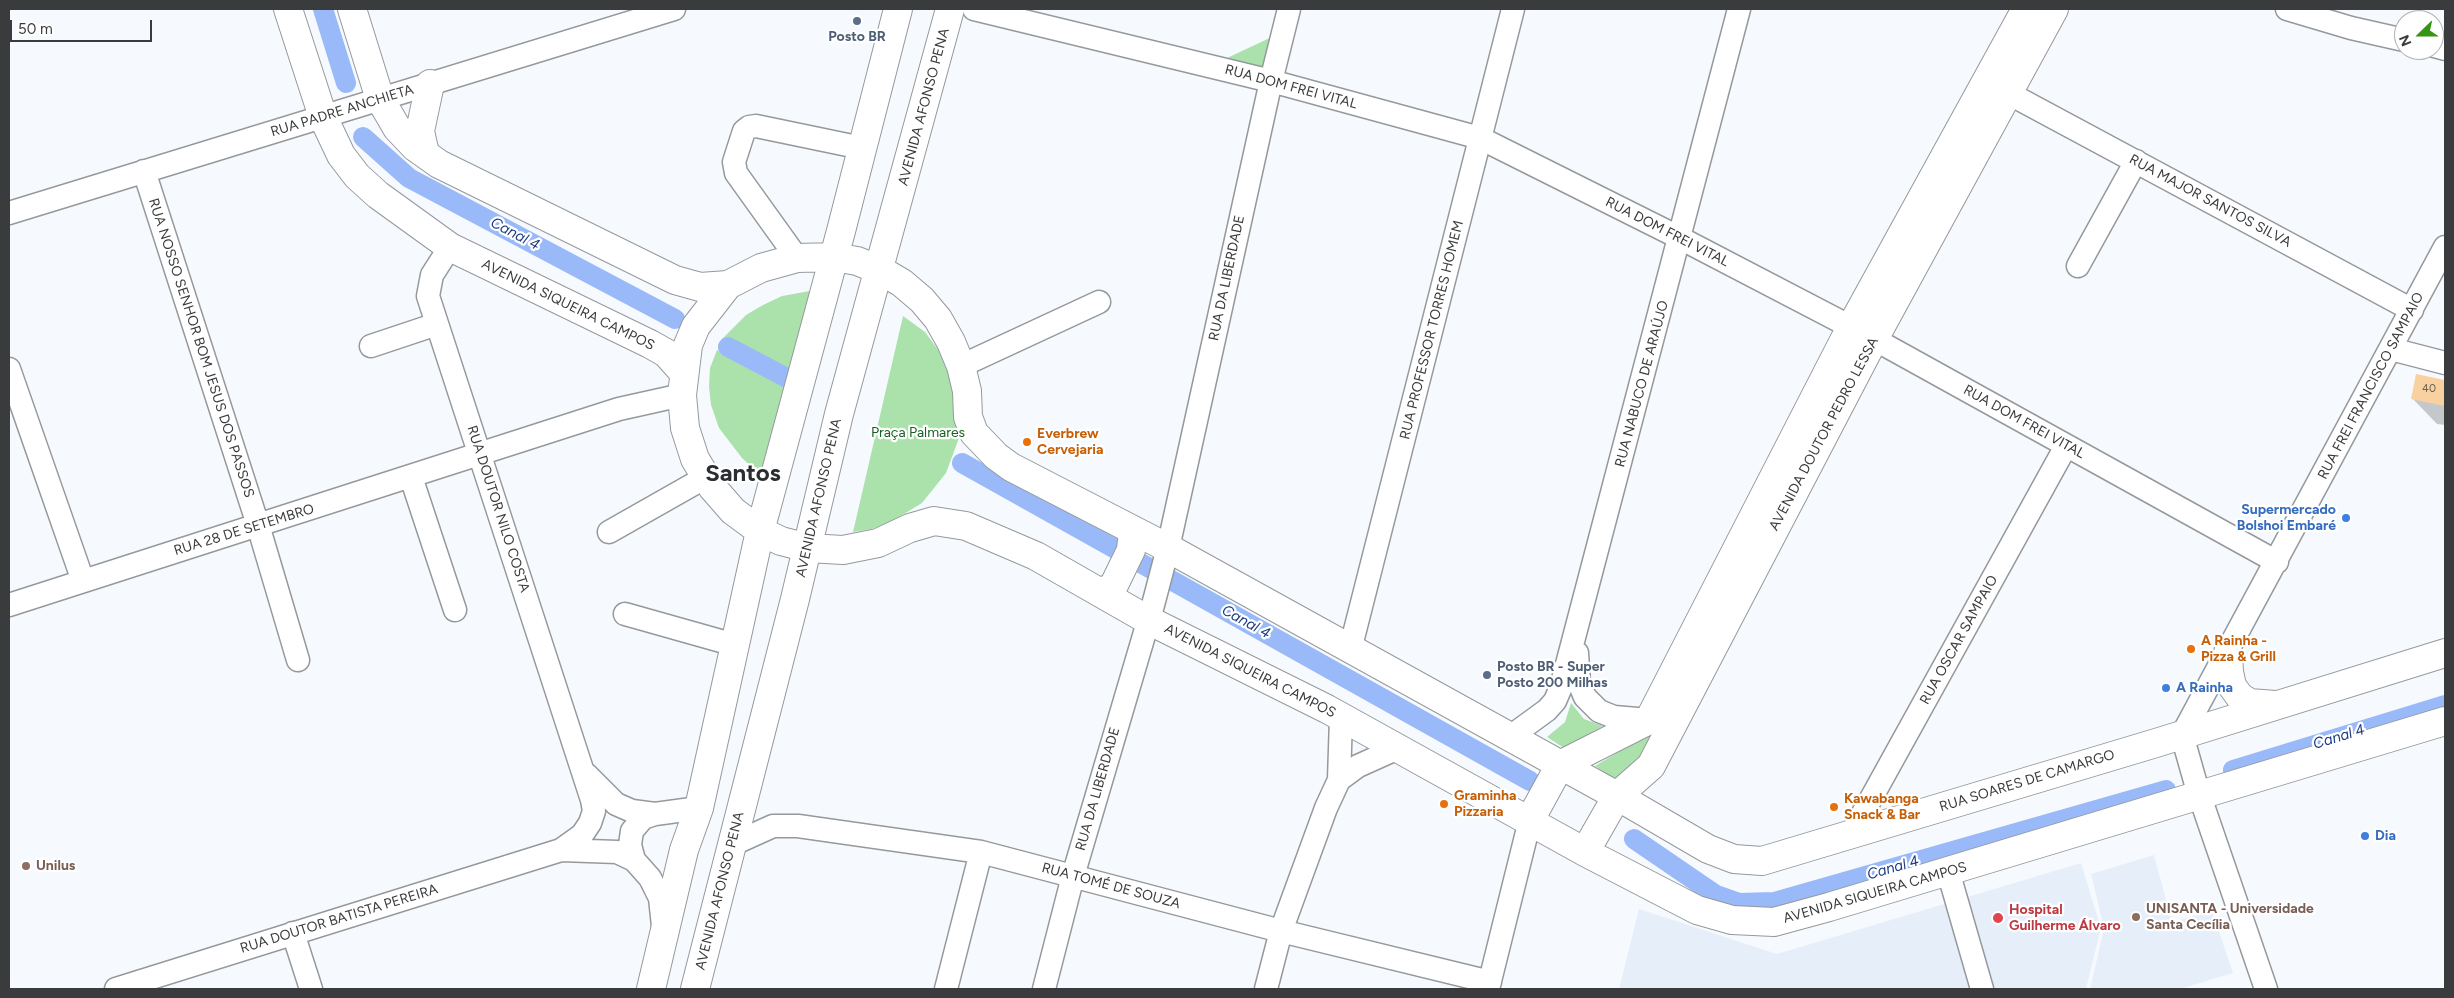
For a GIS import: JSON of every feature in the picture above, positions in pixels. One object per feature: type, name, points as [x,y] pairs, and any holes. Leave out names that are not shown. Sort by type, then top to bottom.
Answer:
[{"type":"main road","name":"AVENIDA SIQUEIRA CAMPOS","points":[[288,9],[329,115],[341,155],[357,176],[378,195],[450,247],[650,344],[666,354],[684,374],[685,428],[695,459],[712,487],[733,511],[760,531],[781,541],[808,548],[843,550],[878,543],[910,528],[934,521],[966,526],[1108,589],[1341,718],[1532,816],[1697,910],[1732,920],[1774,922],[1948,871],[2199,792],[2445,721]]},
{"type":"main road","points":[[352,9],[375,101],[415,147],[439,164],[675,280],[721,293]]},
{"type":"main road","points":[[650,989],[684,850],[700,808],[760,531],[834,258],[898,9]]},
{"type":"main road","name":"AVENIDA AFONSO PENA","points":[[695,989],[808,548],[839,414],[950,9]]},
{"type":"main road","name":"AVENIDA DOUTOR PEDRO LESSA","points":[[1588,847],[1613,804],[1651,766],[1863,333],[2026,9]]},
{"type":"main road","name":"AVENIDA DOUTOR PEDRO LESSA","points":[[1648,720],[1863,333],[2008,93],[2054,9]]},
{"type":"main road","points":[[425,154],[420,131],[430,84]]},
{"type":"main road","points":[[684,374],[688,345],[696,326],[721,293],[761,268],[797,258],[834,258],[857,261],[880,270],[902,283],[922,300],[938,320],[952,342],[961,366],[966,391],[968,417],[974,433],[990,451],[1011,467],[1132,540],[1350,650],[1510,736],[1557,770],[1613,804]]},
{"type":"main road","points":[[1108,589],[1132,540]]},
{"type":"main road","name":"RUA SOARES DE CAMARGO","points":[[1613,804],[1708,849],[1734,859],[1762,861],[2184,740],[2276,705],[2445,653]]},
{"type":"main road","points":[[2228,654],[2232,686],[2240,697],[2250,703],[2276,705]]},
{"type":"main road","points":[[1532,816],[1557,770],[1648,720]]},
{"type":"street","name":"RUA PADRE ANCHIETA","points":[[9,213],[674,9]]},
{"type":"street","name":"RUA DOM FREI VITAL","points":[[974,9],[1270,81],[1480,138],[1680,238],[1863,333],[2277,562]]},
{"type":"street","name":"RUA DA LIBERDADE","points":[[1044,989],[1073,876],[1166,557],[1270,81],[1289,9]]},
{"type":"street","name":"RUA PROFESSOR TORRES HOMEM","points":[[1350,650],[1513,9]]},
{"type":"street","name":"RUA NABUCO DE ARAÚJO","points":[[1510,736],[1547,710],[1555,701],[1561,688],[1739,9]]},
{"type":"street","points":[[2287,9],[2351,28],[2394,38]]},
{"type":"street","name":"RUA MAJOR SANTOS SILVA","points":[[2008,93],[2412,310]]},
{"type":"street","points":[[797,258],[736,173],[735,158],[744,131],[749,126],[756,126],[862,148]]},
{"type":"street","points":[[2078,266],[2136,161]]},
{"type":"street","name":"RUA NOSSO SENHOR BOM JESUS DOS PASSOS","points":[[144,171],[258,525],[298,660]]},
{"type":"street","name":"RUA DOUTOR NILO COSTA","points":[[450,247],[432,275],[428,296],[585,773]]},
{"type":"street","name":"RUA FREI FRANCISCO SAMPAIO","points":[[2184,740],[2445,247]]},
{"type":"street","points":[[961,366],[1099,302]]},
{"type":"street","points":[[371,346],[437,324]]},
{"type":"street","points":[[2392,350],[2445,363]]},
{"type":"street","points":[[9,369],[83,580]]},
{"type":"street","name":"RUA 28 DE SETEMBRO","points":[[9,605],[619,409],[684,374]]},
{"type":"street","name":"RUA OSCAR SAMPAIO","points":[[1852,834],[2066,446]]},
{"type":"street","points":[[411,477],[455,610]]},
{"type":"street","points":[[609,532],[706,477]]},
{"type":"street","points":[[625,614],[735,645]]},
{"type":"street","points":[[1578,629],[1576,657],[1579,683],[1584,698],[1599,711],[1614,717],[1648,720]]},
{"type":"street","points":[[1266,989],[1281,931],[1326,808],[1339,780],[1341,718]]},
{"type":"street","points":[[2184,740],[2199,792],[2266,989]]},
{"type":"street","points":[[1339,780],[1358,766],[1398,748]]},
{"type":"street","points":[[585,773],[616,804],[632,811],[656,814]]},
{"type":"street","name":"RUA DOUTOR BATISTA PEREIRA","points":[[116,989],[561,850],[582,835],[590,823],[594,812],[585,773]]},
{"type":"street","points":[[634,860],[630,845],[632,831],[643,818],[656,814],[700,808]]},
{"type":"street","points":[[1489,985],[1532,816]]},
{"type":"street","name":"RUA TOMÉ DE SOUZA","points":[[732,845],[773,826],[798,826],[981,852],[1489,985]]},
{"type":"street","name":"RUA DOUTOR BATISTA PEREIRA","points":[[561,850],[617,852],[634,860],[650,878],[660,898],[664,937]]},
{"type":"street","points":[[946,989],[981,852]]},
{"type":"street","points":[[1948,871],[1982,989]]},
{"type":"street","points":[[294,933],[311,989]]},
{"type":"shaded area","name":"UNISANTA - Universidade Santa Cecília","points":[[2154,855],[2172,922],[2212,911],[2233,973],[2180,989],[2090,989],[2104,929],[2091,874]]},
{"type":"shaded area","name":"Hospital Guilherme Álvaro","points":[[2081,863],[2101,928],[2086,989],[1619,989],[1639,909],[1777,954]]},
{"type":"green space","points":[[1274,36],[1266,69],[1227,58]]},
{"type":"green space","points":[[821,289],[796,378],[722,339],[746,315],[763,305],[782,296]]},
{"type":"green space","name":"Praça Palmares","points":[[903,316],[925,332],[948,363],[961,419],[959,438],[946,473],[922,503],[889,523],[853,532]]},
{"type":"green space","points":[[717,350],[791,389],[769,478],[756,471],[742,458],[719,428],[711,405],[709,387],[710,368]]},
{"type":"green space","points":[[1571,703],[1584,719],[1603,726],[1564,748],[1547,737],[1565,722]]},
{"type":"green space","points":[[1657,729],[1642,763],[1618,782],[1595,766]]},
{"type":"building","points":[[2416,374],[2445,380],[2445,406],[2411,399]]},
{"type":"waterway","name":"Canal 4","points":[[323,9],[346,83]]},
{"type":"waterway","name":"Canal 4","points":[[363,137],[409,178],[675,319]]},
{"type":"waterway","name":"Canal 4","points":[[728,347],[789,379]]},
{"type":"waterway","name":"Canal 4","points":[[962,463],[1530,781]]},
{"type":"waterway","name":"Canal 4","points":[[2233,770],[2445,705]]},
{"type":"waterway","name":"Canal 4","points":[[1634,839],[1716,895],[1739,903],[1774,902],[2166,790]]},
{"type":"place","name":"Posto BR","points":[[857,21]]},
{"type":"place","name":"Everbrew Cervejaria","points":[[1027,442]]},
{"type":"place","name":"Supermercado Bolshoi Embaré","points":[[2346,518]]},
{"type":"place","name":"A Rainha - Pizza & Grill","points":[[2191,649]]},
{"type":"place","name":"Posto BR - Super Posto 200 Milhas","points":[[1487,675]]},
{"type":"place","name":"A Rainha","points":[[2166,688]]},
{"type":"place","name":"Graminha Pizzaria","points":[[1444,804]]},
{"type":"place","name":"Kawabanga Snack & Bar","points":[[1834,807]]},
{"type":"place","name":"Dia","points":[[2365,836]]},
{"type":"place","name":"Unilus","points":[[26,866]]},
{"type":"place","name":"UNISANTA - Universidade Santa Cecília","points":[[2136,917]]},
{"type":"place","name":"Hospital Guilherme Álvaro","points":[[1998,918]]},
{"type":"district","name":"Santos","points":[[743,474]]}]
